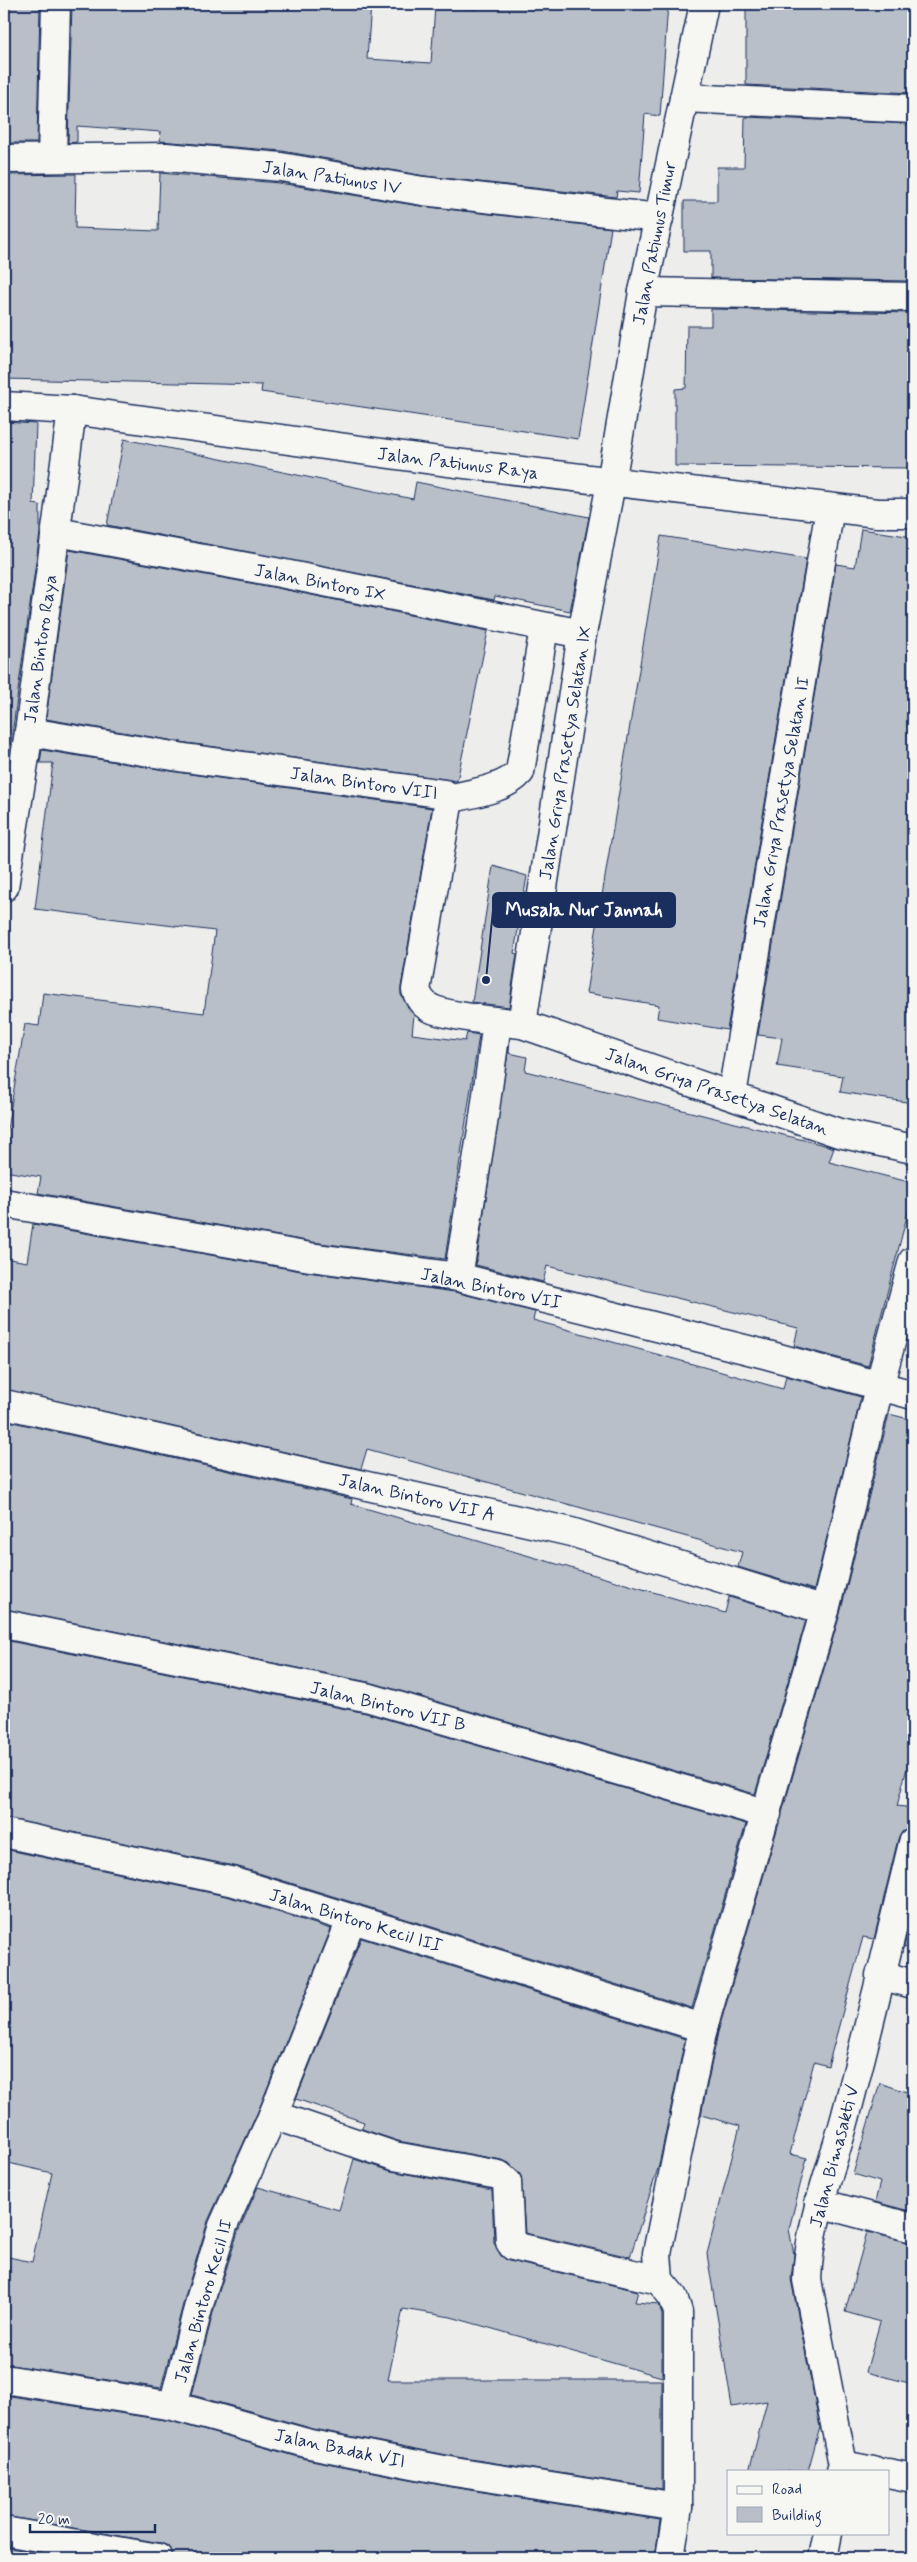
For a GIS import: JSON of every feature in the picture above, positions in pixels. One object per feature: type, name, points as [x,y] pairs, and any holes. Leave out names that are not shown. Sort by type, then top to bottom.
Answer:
[{"type":"street","points":[[52,157],[56,4]]},
{"type":"street","name":"Jalan Patiunus Timur","points":[[611,483],[643,292],[704,4]]},
{"type":"street","points":[[684,98],[913,109]]},
{"type":"street","name":"Jalan Patiunus IV","points":[[4,159],[166,157],[281,167],[423,191],[659,218]]},
{"type":"street","points":[[643,292],[913,297]]},
{"type":"street","name":"Jalan Patiunus Raya","points":[[4,406],[72,410],[611,483],[877,513],[913,513]]},
{"type":"street","name":"Jalan Bintoro Raya","points":[[4,887],[7,848],[29,732],[72,410]]},
{"type":"street","name":"Jalan Griya Prasetya Selatan IX","points":[[458,1277],[483,1124],[510,1023],[611,483]]},
{"type":"street","name":"Jalan Griya Prasetya Selatan II","points":[[732,1096],[830,508]]},
{"type":"street","name":"Jalan Bintoro IX","points":[[57,532],[274,572],[544,628],[582,634]]},
{"type":"street","points":[[449,799],[502,784],[514,778],[520,772],[544,628]]},
{"type":"street","name":"Jalan Bintoro VIII","points":[[29,732],[185,758],[436,791],[445,794],[449,799],[416,990],[421,1002],[432,1009],[510,1023]]},
{"type":"street","name":"Jalan Griya Prasetya Selatan","points":[[510,1023],[839,1133],[913,1150]]},
{"type":"street","name":"Jalan Bintoro VII","points":[[4,1203],[310,1257],[458,1277],[768,1355],[913,1395]]},
{"type":"street","points":[[670,2558],[678,2508],[678,2312],[672,2297],[659,2280],[657,2253],[703,2028],[825,1610],[879,1387],[913,1261]]},
{"type":"street","name":"Jalan Bintoro VII A","points":[[4,1404],[571,1532],[825,1610]]},
{"type":"street","name":"Jalan Bintoro VII B","points":[[4,1624],[370,1698],[767,1814]]},
{"type":"street","name":"Jalan Bintoro Kecil III","points":[[4,1833],[234,1882],[703,2028]]},
{"type":"street","name":"Jalan Bimasakti V","points":[[842,2468],[807,2280],[808,2251],[819,2203],[843,2126],[913,1844]]},
{"type":"street","name":"Jalan Bintoro Kecil II","points":[[173,2406],[201,2297],[223,2226],[273,2115],[352,1918]]},
{"type":"street","points":[[880,1976],[913,1984]]},
{"type":"street","points":[[273,2115],[394,2156],[499,2175],[507,2182],[510,2242],[513,2246],[659,2280]]},
{"type":"street","points":[[819,2203],[913,2228]]},
{"type":"street","name":"Jalan Badak VII","points":[[4,2379],[173,2406],[310,2444],[454,2472],[678,2508]]},
{"type":"street","points":[[842,2468],[863,2470]]},
{"type":"street","points":[[890,2474],[913,2478]]},
{"type":"street","points":[[4,2531],[158,2558]]},
{"type":"street","points":[[823,2558],[828,2534]]},
{"type":"building","points":[[4,4],[40,4],[37,143],[4,143]]},
{"type":"building","points":[[72,4],[371,4],[367,59],[431,63],[435,6],[476,9],[477,4],[668,4],[660,116],[645,114],[639,193],[617,191],[616,197],[425,176],[282,151],[160,141],[161,132],[77,126],[77,142],[68,143]]},
{"type":"building","points":[[746,4],[913,4],[913,93],[746,85]]},
{"type":"building","points":[[745,117],[913,124],[913,281],[711,278],[711,251],[684,251],[684,201],[717,201],[717,167],[744,167]]},
{"type":"building","points":[[160,173],[279,183],[420,206],[611,228],[578,439],[261,392],[262,385],[4,379],[4,175],[76,174],[75,228],[158,231]]},
{"type":"building","points":[[711,309],[913,313],[913,468],[675,466],[675,389],[686,388],[687,326],[711,326]]},
{"type":"building","points":[[4,422],[36,424],[33,504],[40,505],[40,533],[8,763],[4,763]]},
{"type":"building","points":[[124,439],[413,499],[416,482],[589,517],[570,611],[495,596],[494,600],[107,525]]},
{"type":"building","points":[[861,529],[913,537],[913,1103],[840,1092],[843,1076],[777,1066],[782,1038],[758,1035],[836,564],[855,567]]},
{"type":"building","points":[[661,536],[806,559],[727,1030],[657,1018],[659,1005],[586,993]]},
{"type":"building","points":[[69,550],[272,587],[488,631],[457,781],[187,743],[46,719]]},
{"type":"building","points":[[42,750],[183,773],[432,808],[401,995],[414,1015],[412,1034],[465,1041],[467,1033],[479,1035],[445,1259],[312,1242],[38,1193],[41,1177],[4,1171],[4,1147],[25,1024],[39,1026],[43,993],[204,1013],[215,931],[35,909],[53,763],[40,763]]},
{"type":"building","points":[[493,866],[527,876],[514,953],[517,954],[509,1007],[472,1002]]},
{"type":"building","points":[[510,1039],[509,1053],[527,1057],[525,1071],[828,1146],[834,1148],[829,1162],[913,1183],[913,1193],[868,1366],[794,1346],[798,1328],[547,1266],[543,1282],[476,1265]]},
{"type":"building","points":[[33,1224],[307,1272],[455,1292],[535,1312],[533,1320],[783,1389],[786,1376],[861,1397],[814,1590],[738,1567],[742,1552],[367,1449],[361,1469],[4,1389],[4,1258],[27,1262]]},
{"type":"building","points":[[889,1414],[913,1420],[913,1745],[897,1806],[913,1808],[913,1828],[902,1832],[898,1839],[874,1939],[863,1937],[828,2066],[814,2062],[790,2154],[807,2158],[789,2229],[794,2255],[791,2279],[820,2427],[808,2470],[749,2470],[767,2401],[732,2407],[707,2254],[740,2126],[701,2115],[718,2032],[840,1614]]},
{"type":"building","points":[[4,1420],[352,1499],[351,1504],[725,1613],[729,1597],[806,1620],[755,1794],[373,1683],[4,1609]]},
{"type":"building","points":[[4,1640],[366,1713],[746,1824],[692,2008],[239,1867],[4,1818]]},
{"type":"building","points":[[4,1849],[230,1897],[331,1929],[259,2109],[208,2221],[186,2293],[161,2388],[4,2364],[4,2256],[32,2262],[52,2173],[4,2162]]},
{"type":"building","points":[[913,1909],[913,1950],[904,1947]]},
{"type":"building","points":[[361,1938],[685,2039],[659,2165],[630,2257],[525,2233],[521,2176],[509,2163],[502,2160],[398,2141],[362,2129],[364,2122],[296,2099]]},
{"type":"building","points":[[880,2083],[913,2094],[913,2212],[875,2202],[880,2182],[853,2174]]},
{"type":"building","points":[[354,2159],[391,2171],[492,2190],[494,2243],[501,2256],[509,2261],[638,2291],[635,2302],[659,2304],[662,2315],[662,2377],[451,2317],[403,2309],[388,2380],[662,2380],[662,2489],[457,2457],[314,2429],[192,2395],[216,2301],[238,2232],[258,2187],[339,2210]]},
{"type":"building","points":[[867,2232],[913,2243],[913,2384],[866,2372],[880,2322],[845,2312]]},
{"type":"building","points":[[4,2395],[170,2421],[306,2459],[451,2487],[660,2520],[655,2558],[173,2558],[168,2546],[161,2543],[4,2516]]},
{"type":"building","points":[[4,2547],[69,2558],[4,2558]]},
{"type":"place","name":"Musala Nur Jannah","points":[[486,980]]}]
